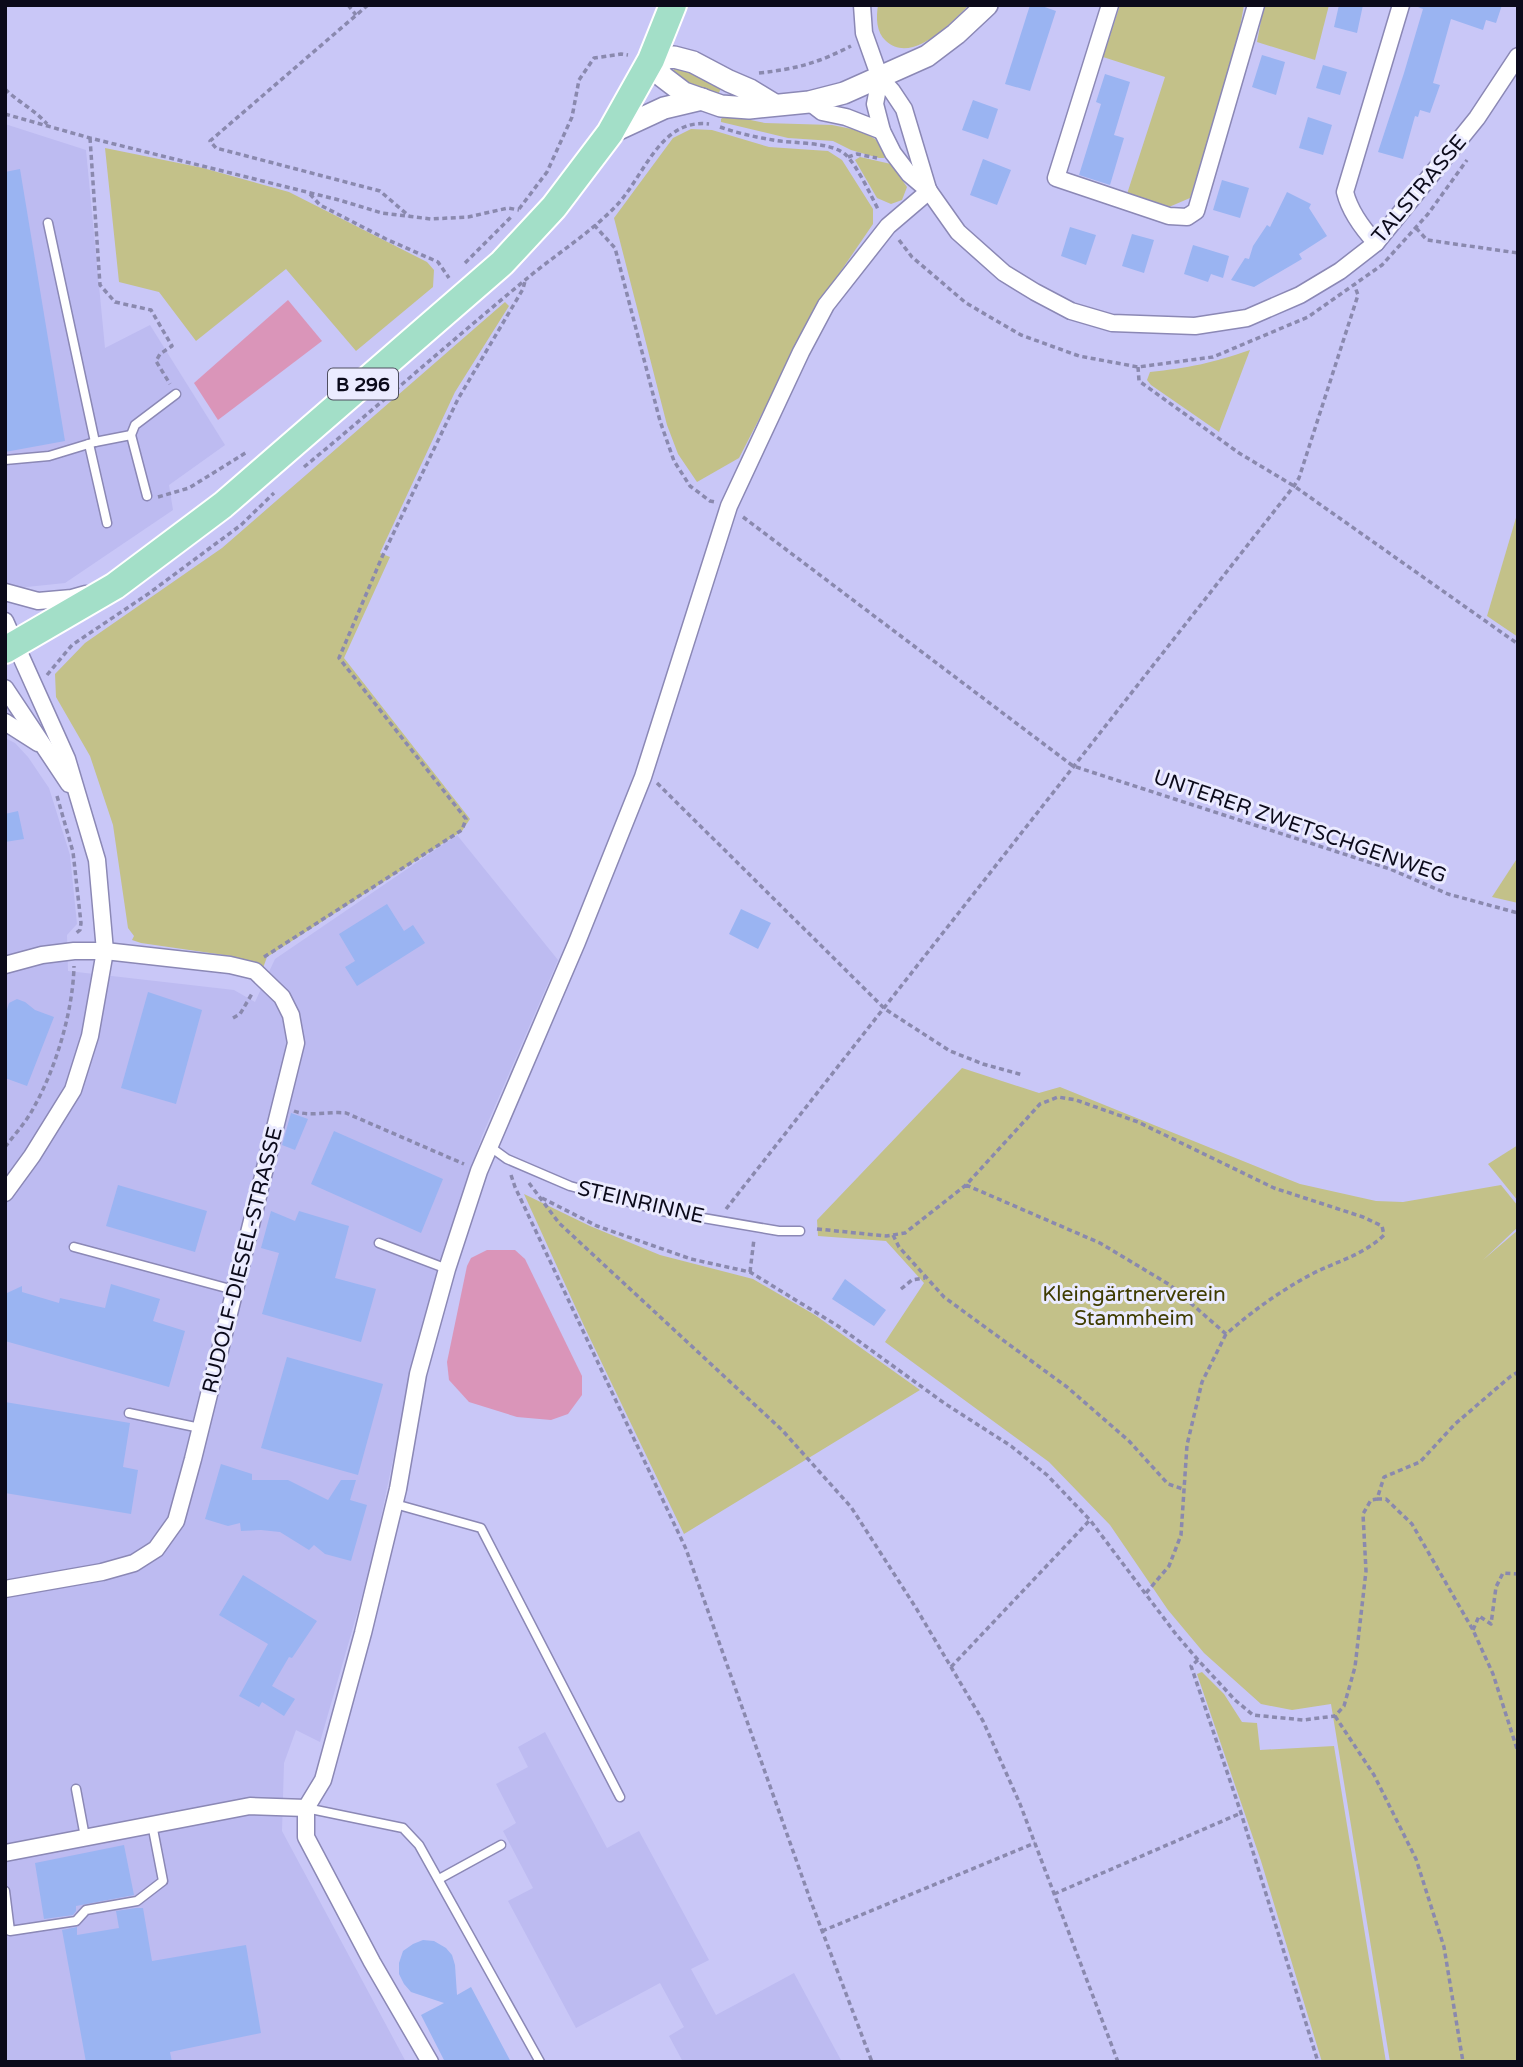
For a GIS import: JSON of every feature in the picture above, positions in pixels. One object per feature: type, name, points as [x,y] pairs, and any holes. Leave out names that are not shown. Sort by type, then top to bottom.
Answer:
[{"type":"main road","name":"B 296","points":[[9,638],[115,586],[223,505],[502,263],[554,207],[610,133],[651,60],[673,5]]},
{"type":"street","points":[[862,5],[866,38],[880,78]]},
{"type":"street","points":[[773,104],[693,62],[674,57],[651,60],[663,77],[684,93],[721,106],[749,108],[809,102],[844,93],[927,56],[987,5]]},
{"type":"street","points":[[1110,5],[1056,178],[1168,216],[1187,218],[1196,211],[1256,5]]},
{"type":"street","points":[[1376,243],[1361,227],[1348,204],[1345,192],[1401,5]]},
{"type":"street","name":"TALSTRASSE","points":[[880,78],[874,104],[893,153],[909,173],[929,191],[958,232],[1004,273],[1071,311],[1112,323],[1195,326],[1247,318],[1300,295],[1340,271],[1376,243],[1477,118],[1518,55]]},
{"type":"street","name":"TALSTRASSE","points":[[880,78],[904,109],[929,191]]},
{"type":"street","points":[[610,133],[664,108],[702,99]]},
{"type":"street","points":[[809,102],[822,112],[846,117],[883,131]]},
{"type":"street","points":[[430,2062],[372,1962],[306,1837],[306,1808],[323,1780],[395,1504],[418,1374],[447,1269],[479,1171],[578,942],[643,777],[729,506],[826,305],[888,226],[929,191]]},
{"type":"street","points":[[5,592],[38,601],[72,598],[115,586]]},
{"type":"street","points":[[5,1193],[32,1156],[73,1090],[90,1036],[105,951],[97,860],[67,759],[9,638]]},
{"type":"street","points":[[5,688],[76,795]]},
{"type":"street","points":[[5,722],[46,748]]},
{"type":"street","points":[[5,965],[42,954],[105,951],[230,965],[259,975]]},
{"type":"street","name":"RUDOLF-DIESEL-STRASSE","points":[[5,1588],[102,1572],[134,1563],[156,1549],[176,1521],[296,1043],[291,1015],[282,997],[259,975]]},
{"type":"street","points":[[5,1853],[250,1806],[306,1808]]},
{"type":"lane","points":[[48,223],[107,523]]},
{"type":"lane","points":[[147,496],[131,435],[135,425],[176,394]]},
{"type":"lane","points":[[5,460],[49,456],[131,435]]},
{"type":"lane","name":"STEINRINNE","points":[[489,1146],[507,1159],[570,1186],[662,1211],[779,1231],[800,1231]]},
{"type":"lane","points":[[379,1243],[447,1269]]},
{"type":"lane","points":[[74,1247],[234,1290]]},
{"type":"lane","points":[[129,1413],[200,1428]]},
{"type":"lane","points":[[395,1504],[481,1528],[620,1797]]},
{"type":"lane","points":[[76,1789],[85,1838]]},
{"type":"lane","points":[[306,1808],[403,1828],[419,1845],[540,2062]]},
{"type":"lane","points":[[5,1891],[10,1931],[76,1921],[86,1910],[137,1901],[163,1881],[152,1824]]},
{"type":"lane","points":[[439,1879],[501,1845]]},
{"type":"path","points":[[348,5],[356,15]]},
{"type":"path","points":[[368,5],[210,141],[216,148],[380,191],[408,216]]},
{"type":"path","points":[[729,81],[734,75],[791,70],[825,59],[866,38]]},
{"type":"path","points":[[484,245],[519,210],[547,172],[572,117],[579,80],[594,58],[621,54],[651,60]]},
{"type":"path","points":[[5,89],[48,125]]},
{"type":"path","points":[[5,114],[382,213],[431,219],[468,217],[508,208],[519,210]]},
{"type":"path","points":[[702,124],[775,140],[828,146],[840,150],[848,157],[888,226],[912,257],[966,303],[1021,335],[1079,356],[1138,367],[1213,357],[1308,317],[1382,265],[1428,214],[1469,158]]},
{"type":"path","points":[[90,138],[100,285],[115,302],[151,310],[172,346],[160,354],[156,361],[176,394]]},
{"type":"path","points":[[309,192],[320,205],[386,239],[438,261],[449,278]]},
{"type":"path","name":"UNTERER ZWETSCHGENWEG","points":[[594,225],[615,248],[660,421],[674,461],[690,486],[710,501],[729,506],[1073,765],[1390,869],[1448,894],[1518,913]]},
{"type":"path","points":[[1416,228],[1427,240],[1518,253]]},
{"type":"path","points":[[233,1018],[240,1014],[256,987],[265,955],[462,830],[467,819],[339,658],[382,557],[458,399],[523,289],[526,279]]},
{"type":"path","points":[[719,1219],[1294,486],[1358,295],[1354,284]]},
{"type":"path","points":[[1138,367],[1139,381],[1239,453],[1294,486],[1518,644]]},
{"type":"path","points":[[147,496],[159,497],[189,488],[246,453]]},
{"type":"path","points":[[643,777],[654,779],[885,1009],[950,1051],[1023,1075]]},
{"type":"path","points":[[817,1229],[886,1236],[905,1233],[966,1185],[1040,1104],[1058,1097],[1076,1100],[1138,1122],[1274,1188],[1363,1217],[1382,1226],[1384,1236],[1370,1248],[1312,1274],[1260,1305],[1226,1334],[1202,1382],[1187,1445],[1181,1535],[1169,1566],[1145,1593]]},
{"type":"path","points":[[300,1114],[331,1111],[346,1113],[479,1171]]},
{"type":"path","points":[[507,1159],[515,1187],[547,1258],[686,1549],[822,1931],[872,2062]]},
{"type":"path","points":[[966,1185],[1100,1243],[1170,1285],[1226,1334]]},
{"type":"path","points":[[1118,2062],[1020,1804],[983,1721],[916,1608],[851,1507],[782,1430],[559,1223],[542,1198],[609,1231],[691,1259],[750,1272],[838,1326],[944,1403],[1011,1446],[1047,1475],[1090,1520],[1198,1660],[1235,1700],[1253,1715],[1303,1720],[1335,1716],[1343,1706],[1354,1667],[1366,1571],[1363,1514],[1371,1500],[1386,1499],[1412,1524],[1473,1630],[1493,1674],[1518,1752]]},
{"type":"path","points":[[750,1272],[755,1226]]},
{"type":"path","points":[[893,1235],[899,1247],[944,1297],[1066,1387],[1129,1441],[1168,1484],[1183,1489]]},
{"type":"path","points":[[901,1289],[912,1280],[925,1278]]},
{"type":"path","points":[[1377,1499],[1384,1477],[1420,1462],[1455,1424],[1518,1373]]},
{"type":"path","points":[[951,1667],[1090,1520]]},
{"type":"path","points":[[1473,1630],[1479,1616],[1491,1624],[1496,1587],[1503,1573],[1518,1574]]},
{"type":"path","points":[[1198,1660],[1191,1666],[1241,1814],[1318,2062]]},
{"type":"path","points":[[1335,1716],[1374,1774],[1416,1859],[1444,1947],[1463,2062]]},
{"type":"path","points":[[1054,1894],[1241,1814]]},
{"type":"path","points":[[822,1931],[1035,1843]]},
{"type":"shaded area","points":[[5,124],[86,150],[105,348],[150,325],[225,445],[169,485],[173,510],[65,583],[17,588],[5,582]]},
{"type":"shaded area","points":[[288,300],[322,341],[218,420],[194,383]]},
{"type":"shaded area","points":[[5,738],[15,743],[28,757],[49,788],[70,855],[77,924],[67,935],[68,971],[234,990],[255,1002],[275,959],[457,835],[558,960],[482,1136],[440,1265],[410,1378],[371,1565],[320,1742],[296,1730],[284,1763],[282,1831],[406,2062],[5,2062]]},
{"type":"shaded area","points":[[487,1250],[515,1250],[525,1259],[582,1376],[582,1395],[568,1414],[551,1420],[517,1417],[469,1402],[449,1380],[447,1362],[467,1266],[471,1258]]},
{"type":"shaded area","points":[[545,1732],[607,1848],[639,1831],[709,1960],[691,1969],[716,2015],[794,1973],[842,2062],[683,2062],[669,2036],[684,2027],[660,1983],[576,2028],[508,1901],[533,1888],[503,1831],[516,1823],[496,1784],[528,1767],[518,1747]]},
{"type":"green space","points":[[878,5],[969,5],[931,39],[907,48],[896,47],[880,33]]},
{"type":"green space","points":[[1120,5],[1244,5],[1237,44],[1190,198],[1169,207],[1127,194],[1165,77],[1103,57]]},
{"type":"green space","points":[[1264,5],[1329,5],[1315,60],[1257,42]]},
{"type":"green space","points":[[678,67],[722,86],[717,97],[672,76],[674,69]]},
{"type":"green space","points":[[726,115],[765,123],[832,125],[862,131],[875,139],[887,155],[879,158],[851,150],[833,141],[788,138],[721,122]]},
{"type":"green space","points":[[691,129],[712,130],[769,147],[828,151],[842,160],[873,209],[873,224],[819,303],[739,458],[697,482],[678,454],[667,425],[614,218],[673,138]]},
{"type":"green space","points":[[105,148],[203,168],[289,192],[427,262],[434,270],[433,287],[356,351],[286,269],[196,341],[159,292],[119,282]]},
{"type":"green space","points":[[860,157],[891,164],[907,187],[902,200],[891,204],[877,198],[855,160]]},
{"type":"green space","points":[[505,302],[509,306],[455,392],[380,553],[390,557],[344,658],[470,819],[462,831],[267,957],[263,968],[231,956],[132,940],[134,936],[128,928],[113,825],[90,756],[56,697],[55,674],[85,643],[222,548]]},
{"type":"green space","points":[[1250,350],[1219,432],[1147,380],[1150,372],[1200,364]]},
{"type":"green space","points":[[1518,511],[1518,637],[1487,616]]},
{"type":"green space","points":[[1518,857],[1518,903],[1492,897]]},
{"type":"green space","name":"Kleingärtnerverein Stammheim","points":[[962,1068],[1039,1093],[1060,1087],[1300,1184],[1376,1201],[1403,1202],[1501,1185],[1518,1206],[1518,1227],[1483,1260],[1518,1230],[1518,2062],[1390,2062],[1331,1704],[1292,1710],[1261,1704],[1204,1653],[1168,1610],[1110,1525],[1049,1462],[885,1342],[924,1283],[886,1241],[818,1236],[817,1220]]},
{"type":"green space","points":[[1518,1145],[1518,1201],[1488,1164]]},
{"type":"green space","points":[[524,1194],[590,1226],[660,1255],[753,1279],[815,1315],[920,1390],[684,1534]]},
{"type":"green space","points":[[1202,1672],[1224,1694],[1242,1722],[1257,1723],[1260,1750],[1334,1746],[1386,2062],[1322,2062],[1261,1861],[1197,1674]]},
{"type":"building","points":[[1030,5],[1056,11],[1030,91],[1005,84]]},
{"type":"building","points":[[1339,5],[1363,5],[1357,33],[1334,27]]},
{"type":"building","points":[[1418,5],[1502,5],[1496,23],[1486,20],[1483,30],[1451,19],[1433,83],[1440,85],[1430,113],[1420,110],[1418,117],[1415,116],[1403,159],[1378,152],[1423,9]]},
{"type":"building","points":[[1262,55],[1285,62],[1276,95],[1252,87]]},
{"type":"building","points":[[1323,65],[1347,72],[1340,95],[1316,88]]},
{"type":"building","points":[[1105,74],[1130,82],[1114,135],[1124,138],[1110,185],[1079,175],[1101,104],[1096,102]]},
{"type":"building","points":[[973,100],[998,109],[988,139],[962,130]]},
{"type":"building","points":[[1308,117],[1332,125],[1323,155],[1299,148]]},
{"type":"building","points":[[983,159],[1011,170],[997,205],[970,195]]},
{"type":"building","points":[[20,169],[65,441],[5,452],[5,172]]},
{"type":"building","points":[[1222,180],[1249,188],[1240,218],[1213,210]]},
{"type":"building","points":[[1287,192],[1311,204],[1309,208],[1327,236],[1299,254],[1302,259],[1254,287],[1231,280],[1245,258],[1249,259],[1253,246],[1267,225],[1270,227]]},
{"type":"building","points":[[1070,227],[1096,235],[1086,265],[1061,256]]},
{"type":"building","points":[[1132,234],[1154,240],[1144,273],[1122,266]]},
{"type":"building","points":[[1193,245],[1229,256],[1223,278],[1211,274],[1208,282],[1184,274]]},
{"type":"building","points":[[18,811],[24,839],[5,842],[5,814]]},
{"type":"building","points":[[387,904],[404,931],[413,925],[425,943],[357,986],[345,967],[355,961],[339,934]]},
{"type":"building","points":[[741,909],[771,923],[758,949],[729,934]]},
{"type":"building","points":[[148,992],[202,1010],[176,1104],[121,1088]]},
{"type":"building","points":[[17,999],[54,1017],[27,1086],[5,1078],[5,1016],[9,1003]]},
{"type":"building","points":[[291,1113],[308,1119],[295,1150],[282,1145]]},
{"type":"building","points":[[334,1131],[443,1179],[421,1233],[311,1184]]},
{"type":"building","points":[[118,1185],[207,1211],[195,1252],[106,1226]]},
{"type":"building","points":[[271,1211],[295,1221],[299,1211],[349,1226],[335,1278],[376,1289],[361,1342],[262,1314],[279,1253],[261,1248]]},
{"type":"building","points":[[845,1279],[886,1310],[874,1326],[832,1299]]},
{"type":"building","points":[[111,1284],[160,1299],[153,1321],[185,1331],[169,1387],[5,1341],[5,1294],[22,1286],[22,1292],[59,1303],[60,1298],[105,1308]]},
{"type":"building","points":[[287,1357],[383,1384],[358,1475],[261,1448]]},
{"type":"building","points":[[5,1402],[130,1423],[123,1467],[138,1470],[131,1514],[5,1493]]},
{"type":"building","points":[[221,1464],[252,1474],[252,1480],[288,1480],[328,1500],[341,1480],[356,1480],[350,1500],[367,1505],[351,1561],[325,1554],[314,1545],[309,1550],[280,1532],[241,1531],[240,1523],[228,1526],[205,1519]]},
{"type":"building","points":[[243,1575],[317,1621],[292,1658],[289,1657],[272,1686],[295,1699],[284,1716],[262,1702],[259,1707],[239,1696],[268,1644],[219,1615]]},
{"type":"building","points":[[124,1845],[134,1895],[76,1906],[73,1915],[44,1919],[35,1863]]},
{"type":"building","points":[[143,1908],[152,1961],[246,1945],[261,2033],[170,2052],[172,2062],[86,2062],[62,1930],[77,1927],[77,1935],[119,1928],[116,1911]]},
{"type":"building","points":[[423,1940],[434,1941],[452,1955],[457,1995],[471,1987],[511,2062],[445,2062],[421,2015],[444,2003],[411,1992],[399,1974],[403,1951]]}]
